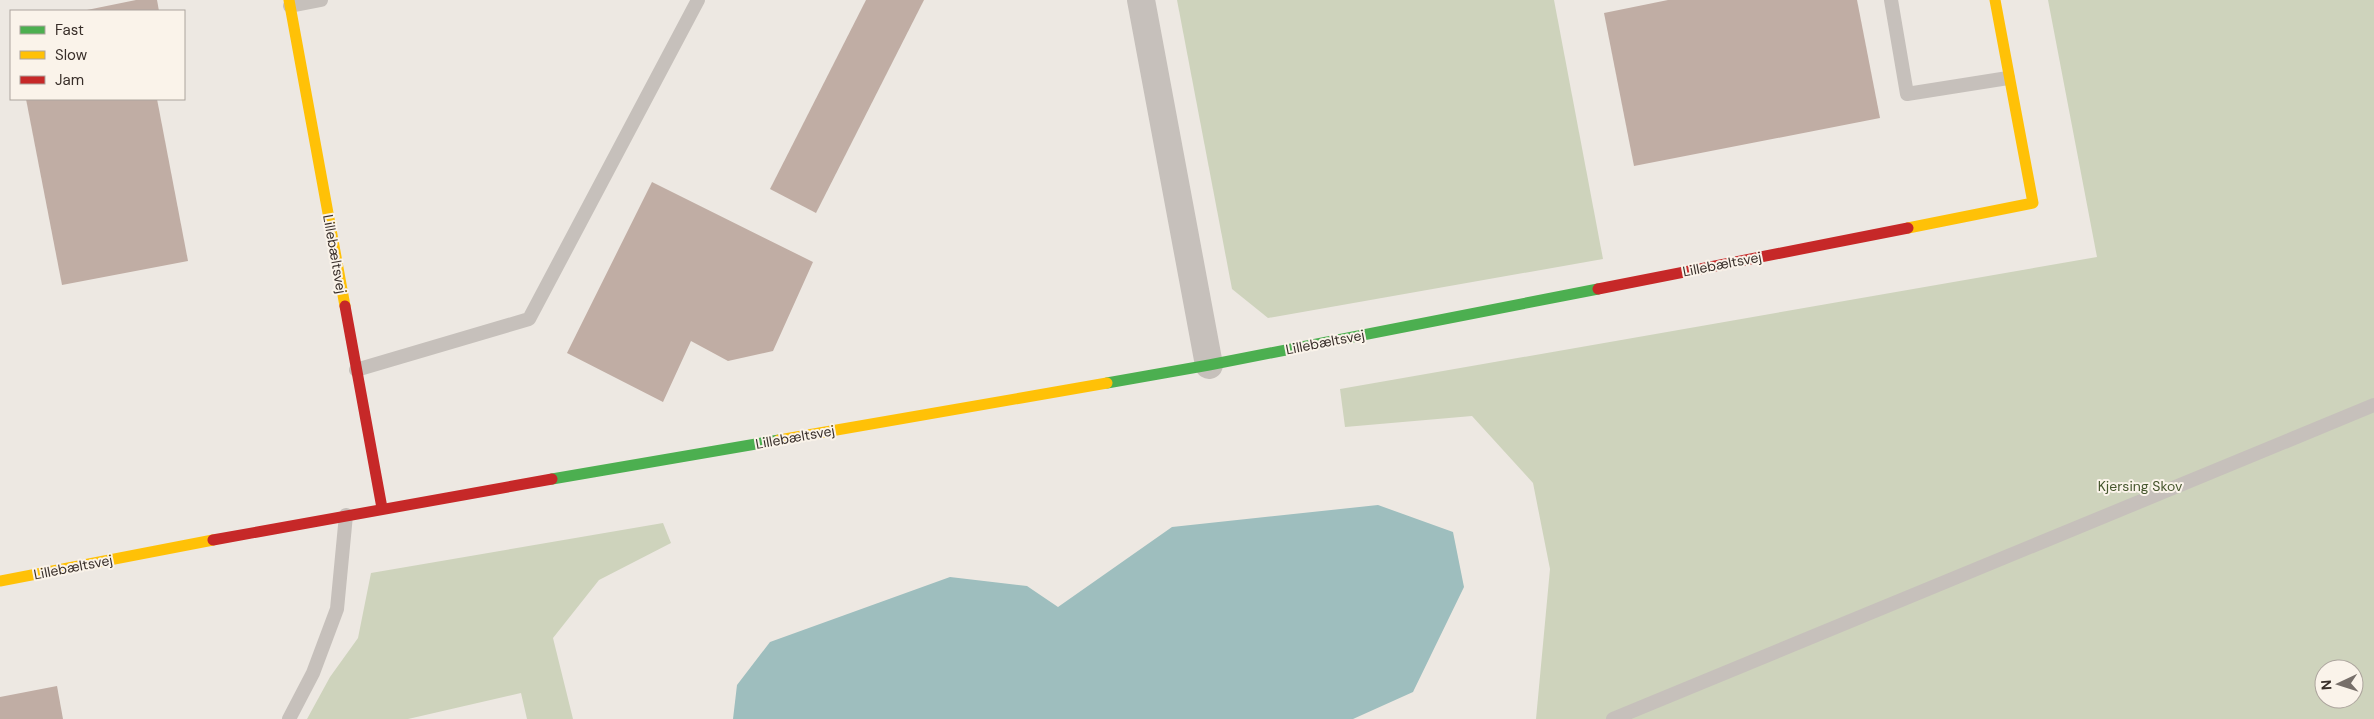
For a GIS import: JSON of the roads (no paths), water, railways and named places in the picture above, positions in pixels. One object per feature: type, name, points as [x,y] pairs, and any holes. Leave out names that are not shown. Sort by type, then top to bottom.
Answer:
[{"type":"street","points":[[1142,0],[1209,365]]},
{"type":"street","name":"Lillebæltsvej","points":[[0,581],[382,508],[1209,365],[2033,203],[2008,78],[1995,0]]},
{"type":"street","name":"Lillebæltsvej","points":[[289,3],[382,508]]},
{"type":"lane","points":[[289,3],[321,0]]},
{"type":"lane","points":[[356,370],[529,318],[698,0]]},
{"type":"lane","points":[[1891,0],[1907,94],[2008,78]]},
{"type":"lane","points":[[1613,719],[2374,405]]},
{"type":"lane","points":[[289,719],[313,673],[336,609],[346,515]]},
{"type":"water","points":[[1378,505],[1453,532],[1464,587],[1413,692],[1353,719],[733,719],[737,685],[770,642],[950,577],[1027,586],[1058,607],[1172,527]]},
{"type":"park label","name":"Kjersing Skov","points":[[2140,486]]}]
